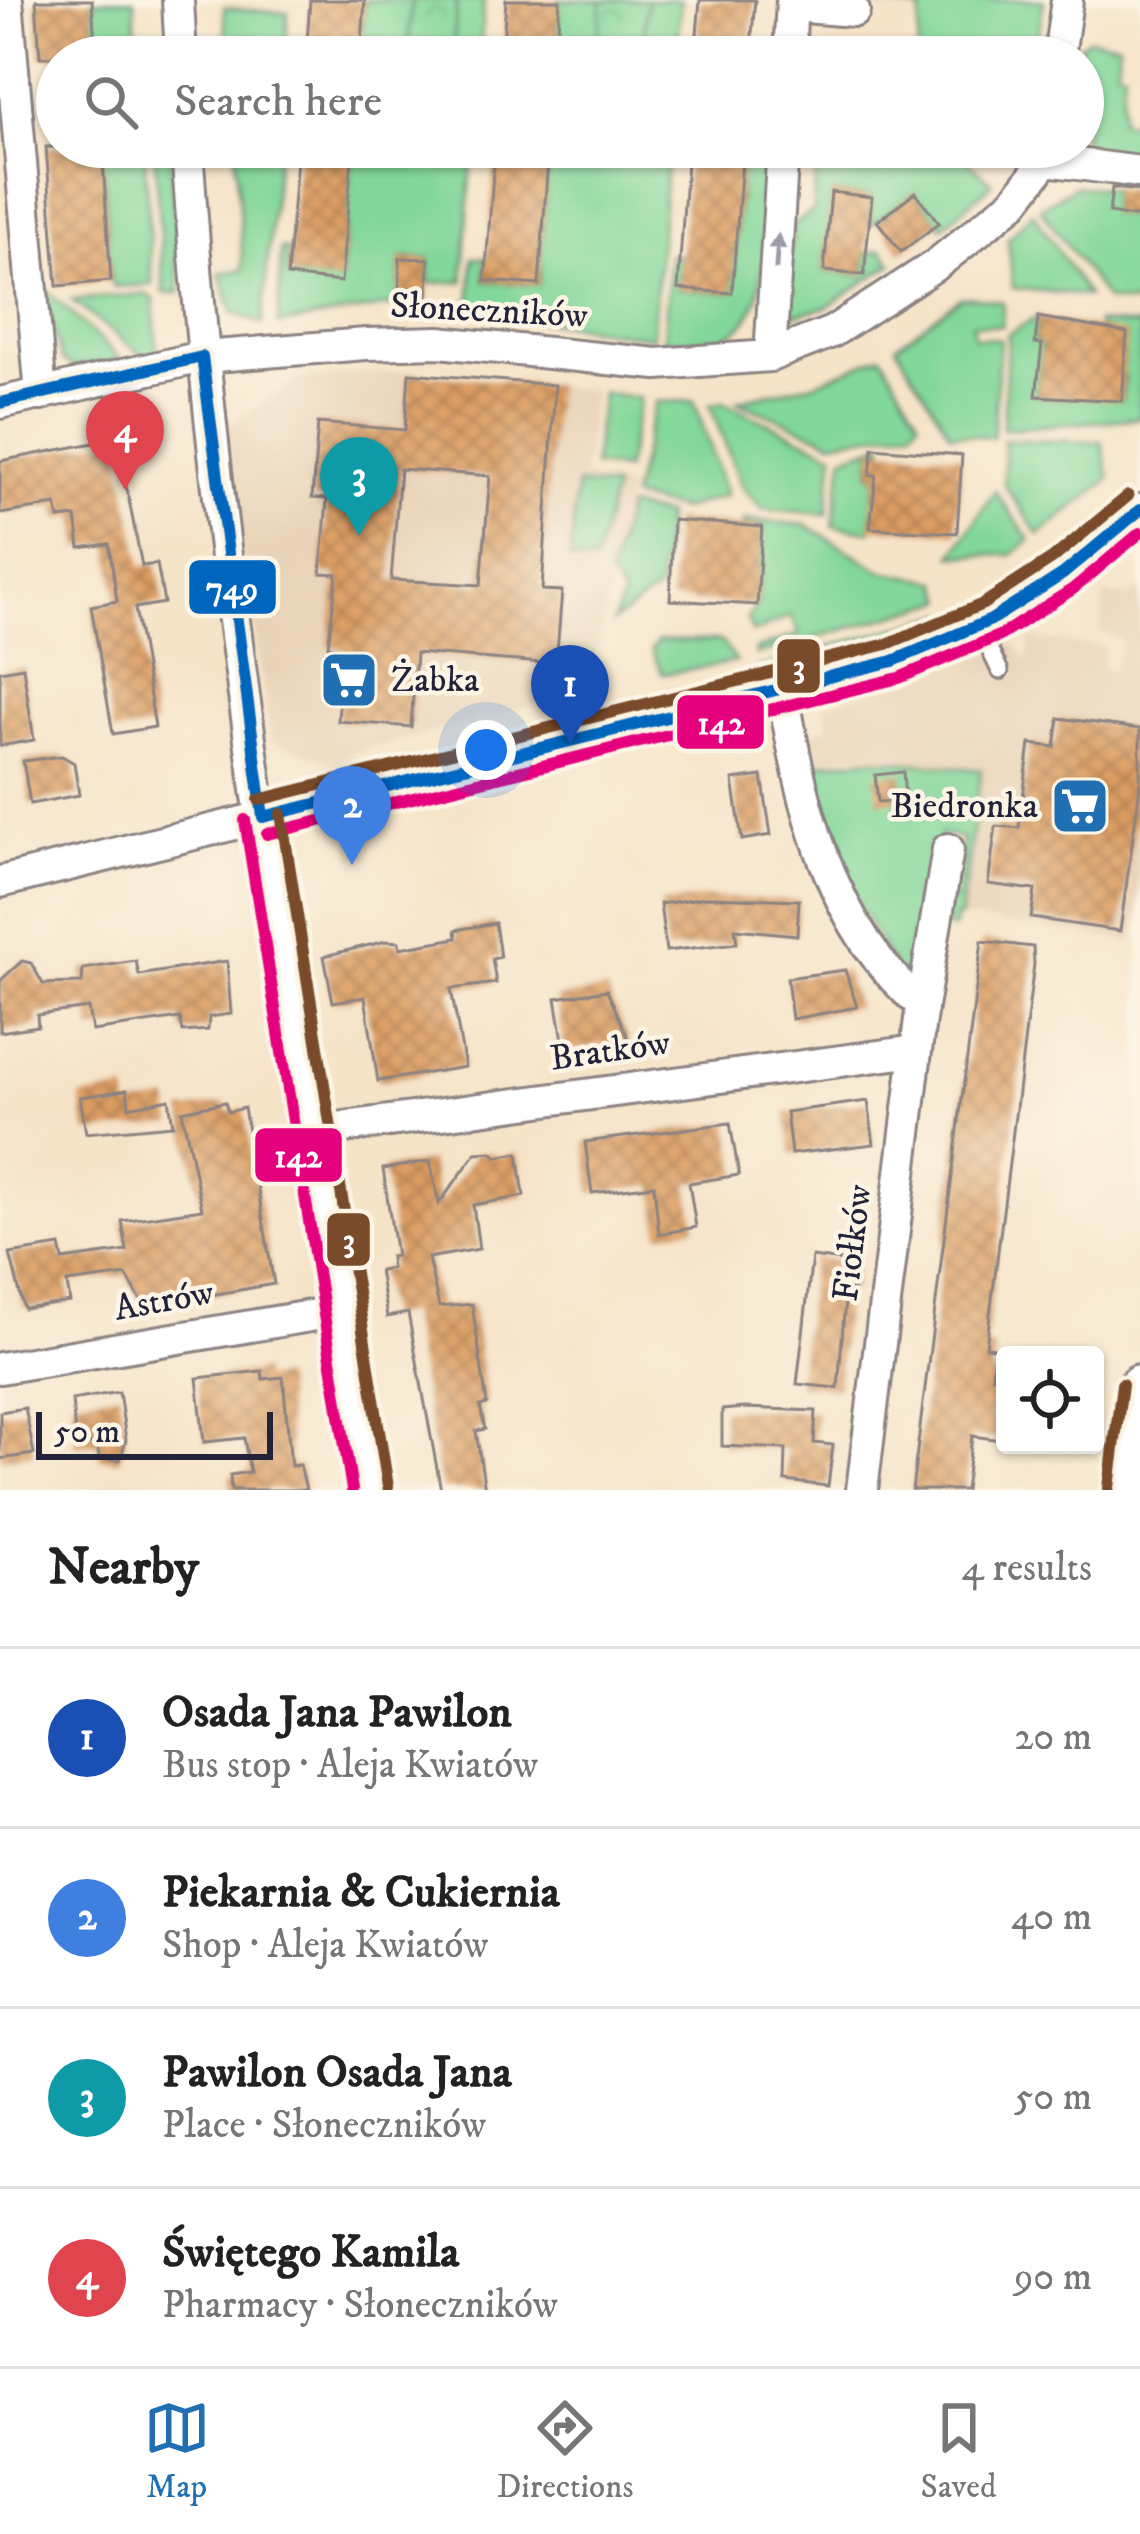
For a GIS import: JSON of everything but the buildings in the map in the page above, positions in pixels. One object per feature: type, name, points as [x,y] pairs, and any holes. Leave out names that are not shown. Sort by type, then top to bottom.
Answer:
[{"type":"street","points":[[7,0],[41,395]]},
{"type":"street","points":[[178,0],[180,36]]},
{"type":"street","points":[[1062,36],[1066,0]]},
{"type":"street","points":[[790,36],[792,3],[854,11]]},
{"type":"street","name":"Słoneczników","points":[[1104,165],[1140,172]]},
{"type":"street","points":[[188,168],[202,357],[263,817],[370,1490]]},
{"type":"street","points":[[770,356],[782,168]]},
{"type":"street","name":"Słoneczników","points":[[0,404],[202,357],[440,342],[657,364],[770,356],[832,332],[892,296],[1014,202],[1037,168]]},
{"type":"street","points":[[0,883],[893,662],[978,626],[1063,574],[1140,510]]},
{"type":"street","points":[[783,690],[792,747],[821,855],[861,933],[901,988],[922,1005]]},
{"type":"street","name":"Fiołków","points":[[862,1490],[922,1005],[948,849]]},
{"type":"street","name":"Bratków","points":[[314,1131],[916,1051]]},
{"type":"street","name":"Astrów","points":[[0,1368],[340,1311]]},
{"type":"street","points":[[1127,1490],[1140,1386]]},
{"type":"lane","points":[[978,626],[1000,670]]},
{"type":"shaded area","points":[[408,371],[594,390],[583,476],[629,489],[589,690],[326,760],[271,741],[225,429],[302,378]]},
{"type":"shaded area","points":[[1140,590],[1140,887],[1134,942],[960,917],[981,770],[869,754],[818,758],[811,731],[828,727],[825,705],[1015,644],[1027,661],[1030,638],[1104,647],[1102,670],[1113,669],[1123,641],[1100,631],[1104,594],[1128,597]]},
{"type":"green space","points":[[92,0],[134,0],[137,36],[95,36]]},
{"type":"green space","points":[[365,0],[412,0],[409,36],[362,36]]},
{"type":"green space","points":[[412,0],[457,0],[454,36],[409,36]]},
{"type":"green space","points":[[457,0],[484,0],[481,36],[454,36]]},
{"type":"green space","points":[[560,0],[602,0],[599,36],[557,36]]},
{"type":"green space","points":[[602,0],[647,0],[644,36],[599,36]]},
{"type":"green space","points":[[647,0],[681,0],[678,36],[644,36]]},
{"type":"green space","points":[[838,0],[1044,0],[1038,36],[919,36],[921,10]]},
{"type":"green space","points":[[224,8],[288,13],[286,36],[226,36]]},
{"type":"green space","points":[[1104,41],[1119,43],[1117,69],[1124,70],[1120,121],[1140,123],[1140,164],[1104,158]]},
{"type":"green space","points":[[103,168],[145,168],[152,285],[113,287]]},
{"type":"green space","points":[[155,168],[171,168],[180,293],[164,293]]},
{"type":"green space","points":[[236,168],[276,168],[262,324],[233,313],[220,273],[243,270]]},
{"type":"green space","points":[[351,168],[471,168],[463,282],[429,283],[429,259],[401,258],[399,304],[278,325],[281,249],[289,251],[287,276],[341,281]]},
{"type":"green space","points":[[547,168],[666,168],[652,337],[470,310],[473,258],[486,258],[485,281],[539,285]]},
{"type":"green space","points":[[741,168],[770,168],[761,277],[751,314],[742,326],[713,339],[664,339],[670,254],[680,256],[678,289],[732,293]]},
{"type":"green space","points":[[816,168],[976,168],[993,183],[942,227],[915,193],[869,226],[871,197],[832,193],[824,271],[864,275],[867,253],[883,250],[892,264],[827,307],[794,315],[786,286],[793,226],[813,211]]},
{"type":"green space","points":[[1075,186],[1112,189],[1110,213],[1140,218],[1140,305],[1107,301],[1040,208]]},
{"type":"green space","points":[[1033,212],[1087,296],[1013,288],[1008,239]]},
{"type":"green space","points":[[41,285],[122,361],[72,367],[62,360]]},
{"type":"green space","points":[[145,294],[154,299],[157,357],[147,359],[71,300]]},
{"type":"green space","points":[[960,298],[1003,302],[1002,326],[972,324],[974,337],[1000,339],[993,437],[950,433],[896,346]]},
{"type":"green space","points":[[1038,317],[1035,342],[1042,343],[1036,396],[1060,398],[1061,387],[1122,400],[1125,376],[1097,323],[1140,326],[1140,418],[1003,429],[1008,334]]},
{"type":"green space","points":[[882,355],[919,419],[913,428],[832,441],[737,401],[815,383]]},
{"type":"green space","points":[[602,393],[640,398],[625,470],[593,466]]},
{"type":"green space","points":[[694,401],[726,495],[681,510],[631,498],[656,402]]},
{"type":"green space","points":[[723,402],[834,453],[827,514],[763,509],[742,487],[710,405]]},
{"type":"green space","points":[[1004,440],[1102,442],[1110,479],[1039,535],[1004,484]]},
{"type":"green space","points":[[883,443],[884,450],[873,449],[870,474],[876,475],[871,531],[833,526],[844,456]]},
{"type":"green space","points":[[577,485],[614,488],[594,563],[570,560]]},
{"type":"green space","points":[[995,491],[1030,540],[1012,555],[953,555]]},
{"type":"green space","points":[[627,507],[666,516],[658,590],[613,622],[623,597],[609,575]]},
{"type":"green space","points":[[744,520],[806,525],[884,572],[939,581],[946,600],[756,655],[755,650],[800,634],[791,616],[753,633],[747,619],[757,605],[762,527],[744,525]]},
{"type":"green space","points":[[948,613],[946,623],[895,643],[760,677],[757,668]]},
{"type":"green space","points":[[658,641],[721,641],[736,662],[663,674],[651,650]]},
{"type":"green space","points":[[872,758],[981,770],[960,917],[955,917],[954,928],[944,927],[949,900],[956,899],[962,838],[940,835],[920,984],[902,981],[827,850],[805,764]]},
{"type":"transit line","name":"749","points":[[202,357],[263,817]]},
{"type":"transit line","name":"749","points":[[0,403],[202,357]]},
{"type":"transit line","name":"3","points":[[259,800],[887,644],[983,604],[1052,559],[1128,496]]},
{"type":"transit line","name":"749","points":[[263,817],[893,661],[991,620],[1063,574],[1140,510]]},
{"type":"transit line","name":"142","points":[[267,834],[899,678],[1001,635],[1073,589],[1140,533]]},
{"type":"transit line","name":"3","points":[[281,814],[388,1487]]},
{"type":"transit line","name":"142","points":[[245,820],[352,1490]]},
{"type":"transit line","name":"3","points":[[1109,1488],[1122,1384]]},
{"type":"place","name":"Świętego Kamila","points":[[125,490]]},
{"type":"place","name":"Pawilon Osada Jana","points":[[359,536]]},
{"type":"place","name":"Żabka","points":[[349,680]]},
{"type":"place","name":"Osada Jana Pawilon","points":[[570,744]]},
{"type":"place","name":"Biedronka","points":[[1080,806]]},
{"type":"place","name":"Piekarnia & Cukiernia","points":[[352,865]]}]
